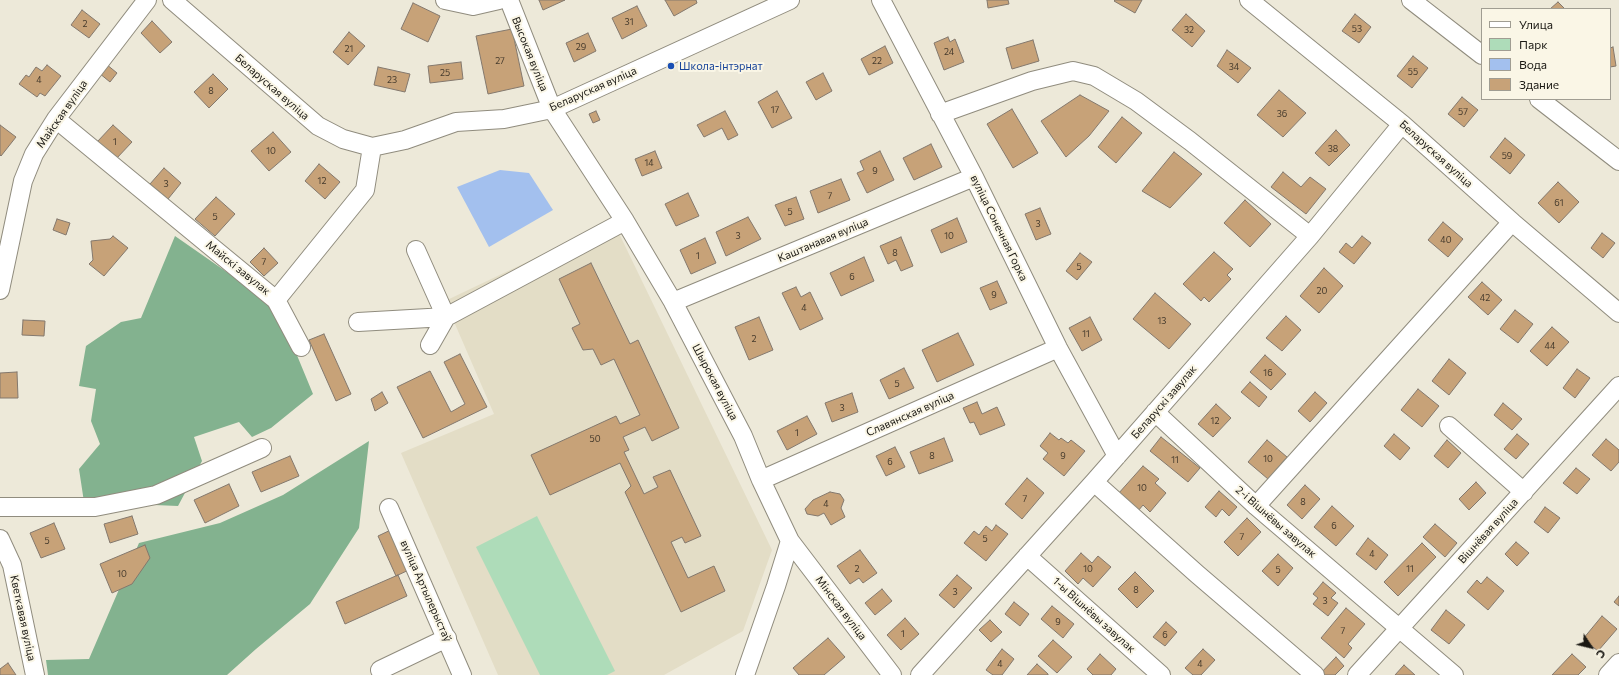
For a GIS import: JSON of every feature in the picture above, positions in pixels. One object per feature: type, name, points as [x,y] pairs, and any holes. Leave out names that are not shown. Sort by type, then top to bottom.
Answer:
[{"type":"street","name":"Майская вуліца","points":[[0,290],[23,181],[34,154],[56,119],[147,0]]},
{"type":"street","points":[[445,0],[473,6],[498,0]]},
{"type":"street","name":"Высокая вуліца","points":[[509,0],[552,109]]},
{"type":"street","name":"Беларуская вуліца","points":[[177,1],[318,126],[343,139],[372,147],[405,140],[456,122],[504,119],[552,109],[790,0]]},
{"type":"street","name":"вуліца Сонечная Горка","points":[[880,0],[974,177],[1058,348],[1117,456]]},
{"type":"street","name":"Беларуская вуліца","points":[[1249,0],[1402,124],[1512,222],[1619,313]]},
{"type":"street","points":[[1411,0],[1481,54]]},
{"type":"street","points":[[940,114],[1032,81],[1073,71],[1094,76],[1136,101],[1310,236]]},
{"type":"street","points":[[1540,100],[1619,161]]},
{"type":"street","name":"Шырокая вуліца","points":[[552,109],[625,221],[673,302],[743,436],[761,480],[790,541]]},
{"type":"street","name":"Майскі завулак","points":[[56,119],[276,300],[365,190],[372,147]]},
{"type":"street","name":"Беларускі завулак","points":[[920,675],[1094,482],[1310,236],[1402,124]]},
{"type":"street","name":"Каштанавая вуліца","points":[[673,302],[974,177]]},
{"type":"street","points":[[358,322],[446,317],[625,221]]},
{"type":"street","points":[[1256,506],[1512,222]]},
{"type":"street","points":[[416,250],[446,317]]},
{"type":"street","points":[[276,300],[301,347]]},
{"type":"street","points":[[430,345],[446,317]]},
{"type":"street","name":"Славянская вуліца","points":[[761,480],[1058,348]]},
{"type":"street","name":"Вішнёвая вуліца","points":[[1357,675],[1619,386]]},
{"type":"street","name":"2-і Вішнёвы завулак","points":[[1155,412],[1256,506],[1454,675]]},
{"type":"street","points":[[1449,426],[1524,492]]},
{"type":"street","points":[[0,507],[95,507],[156,495],[262,448]]},
{"type":"street","points":[[1094,482],[1197,574],[1315,675]]},
{"type":"street","name":"вуліца Артылерыстаў","points":[[389,508],[447,638],[456,673]]},
{"type":"street","name":"Кветкавая вуліца","points":[[0,539],[12,566],[35,675]]},
{"type":"street","points":[[745,675],[790,541]]},
{"type":"street","name":"Мінская вуліца","points":[[790,541],[892,675]]},
{"type":"street","name":"1-ы Вішнёвы завулак","points":[[1027,556],[1161,675]]},
{"type":"street","points":[[380,670],[447,638]]},
{"type":"street","points":[[1608,675],[1619,663]]},
{"type":"shaded area","points":[[613,221],[772,550],[743,631],[664,675],[498,675],[401,453],[494,414],[445,301]]},
{"type":"green space","points":[[175,236],[277,307],[313,394],[271,428],[252,437],[239,422],[194,437],[202,461],[178,506],[84,502],[79,469],[100,444],[91,421],[96,389],[79,386],[86,346],[121,322],[141,318]]},
{"type":"green space","points":[[369,441],[359,528],[310,604],[227,675],[48,675],[46,660],[89,659],[139,543],[220,523],[283,495]]},
{"type":"green space","points":[[537,516],[615,671],[607,675],[540,675],[476,547]]},
{"type":"water","points":[[500,170],[529,173],[553,210],[489,247],[457,187]]},
{"type":"building","points":[[539,0],[565,0],[543,10]]},
{"type":"building","points":[[665,0],[696,0],[697,3],[674,16]]},
{"type":"building","points":[[987,0],[1008,0],[1009,4],[988,8]]},
{"type":"building","points":[[1142,0],[1135,13],[1114,1]]},
{"type":"building","points":[[1558,2],[1564,8],[1551,8]]},
{"type":"building","points":[[413,3],[440,16],[428,42],[401,29]]},
{"type":"building","points":[[637,6],[647,26],[622,39],[612,18]]},
{"type":"building","points":[[82,10],[100,24],[89,38],[71,25]]},
{"type":"building","points":[[1186,14],[1205,31],[1192,47],[1172,30]]},
{"type":"building","points":[[1355,14],[1371,27],[1359,43],[1342,31]]},
{"type":"building","points":[[152,21],[172,42],[160,53],[141,33]]},
{"type":"building","points":[[512,29],[524,86],[488,94],[476,36]]},
{"type":"building","points":[[349,32],[365,46],[348,65],[333,52]]},
{"type":"building","points":[[588,33],[596,51],[574,62],[566,43]]},
{"type":"building","points":[[948,37],[950,42],[955,39],[964,62],[944,70],[934,43]]},
{"type":"building","points":[[1033,40],[1039,61],[1012,69],[1006,48]]},
{"type":"building","points":[[885,46],[893,63],[869,75],[861,59]]},
{"type":"building","points":[[1613,47],[1616,66],[1611,67],[1611,48]]},
{"type":"building","points":[[1227,50],[1251,68],[1238,83],[1217,66]]},
{"type":"building","points":[[1413,56],[1428,68],[1412,88],[1397,76]]},
{"type":"building","points":[[461,62],[463,79],[430,83],[428,66]]},
{"type":"building","points":[[106,64],[117,73],[110,82],[99,73]]},
{"type":"building","points":[[47,65],[61,76],[45,96],[40,93],[37,97],[19,84],[26,75],[29,77],[36,67],[42,71]]},
{"type":"building","points":[[378,67],[410,74],[405,92],[374,85]]},
{"type":"building","points":[[823,73],[832,91],[816,100],[806,82]]},
{"type":"building","points":[[213,74],[228,89],[209,108],[194,92]]},
{"type":"building","points":[[1279,90],[1306,113],[1283,137],[1257,115]]},
{"type":"building","points":[[777,91],[792,118],[772,128],[758,102]]},
{"type":"building","points":[[1080,95],[1109,111],[1089,136],[1066,157],[1041,121]]},
{"type":"building","points":[[1462,97],[1478,110],[1464,127],[1448,114]]},
{"type":"building","points":[[1012,109],[1038,153],[1013,168],[987,124]]},
{"type":"building","points":[[596,111],[600,120],[593,123],[589,114]]},
{"type":"building","points":[[725,111],[738,135],[728,140],[722,128],[704,137],[697,125]]},
{"type":"building","points":[[1122,117],[1142,133],[1116,163],[1098,147]]},
{"type":"building","points":[[0,125],[16,137],[1,156],[0,155]]},
{"type":"building","points":[[113,125],[132,142],[116,159],[97,142]]},
{"type":"building","points":[[1336,130],[1350,145],[1329,166],[1315,153]]},
{"type":"building","points":[[273,132],[291,152],[269,171],[251,151]]},
{"type":"building","points":[[1505,138],[1525,155],[1510,174],[1490,157]]},
{"type":"building","points":[[931,144],[942,167],[914,180],[903,158]]},
{"type":"building","points":[[655,151],[662,168],[642,176],[635,159]]},
{"type":"building","points":[[880,151],[894,180],[867,193],[857,173],[864,170],[860,161]]},
{"type":"building","points":[[1174,152],[1202,174],[1170,208],[1142,191]]},
{"type":"building","points":[[319,164],[340,182],[325,199],[305,181]]},
{"type":"building","points":[[164,168],[181,183],[168,199],[150,184]]},
{"type":"building","points":[[1283,172],[1301,187],[1310,177],[1326,189],[1306,214],[1271,187]]},
{"type":"building","points":[[841,179],[850,200],[818,213],[810,191]]},
{"type":"building","points":[[1558,182],[1579,202],[1559,223],[1538,203]]},
{"type":"building","points":[[688,193],[699,216],[676,226],[665,204]]},
{"type":"building","points":[[216,197],[235,214],[215,236],[195,219]]},
{"type":"building","points":[[796,197],[804,219],[785,226],[775,205]]},
{"type":"building","points":[[1245,200],[1271,224],[1250,247],[1224,223]]},
{"type":"building","points":[[1040,208],[1051,234],[1036,240],[1025,214]]},
{"type":"building","points":[[748,217],[761,239],[726,256],[716,232]]},
{"type":"building","points":[[957,218],[967,242],[941,253],[931,230]]},
{"type":"building","points":[[57,219],[70,223],[66,235],[53,230]]},
{"type":"building","points":[[1443,222],[1463,239],[1448,257],[1428,240]]},
{"type":"building","points":[[1602,233],[1615,243],[1603,258],[1591,248]]},
{"type":"building","points":[[113,236],[128,248],[104,276],[89,264],[93,260],[91,241],[110,239]]},
{"type":"building","points":[[1362,236],[1371,243],[1354,264],[1339,252],[1346,243],[1352,248]]},
{"type":"building","points":[[901,237],[913,266],[901,271],[896,260],[888,264],[880,246]]},
{"type":"building","points":[[705,238],[716,263],[691,274],[680,250]]},
{"type":"building","points":[[264,248],[278,263],[264,276],[250,262]]},
{"type":"building","points":[[1214,252],[1233,269],[1227,275],[1231,279],[1209,302],[1204,297],[1201,301],[1183,284]]},
{"type":"building","points":[[1080,253],[1092,262],[1077,280],[1066,271]]},
{"type":"building","points":[[864,257],[874,281],[841,296],[830,273]]},
{"type":"building","points":[[591,263],[630,344],[638,340],[679,428],[652,441],[645,427],[623,437],[629,450],[624,452],[644,494],[658,487],[653,477],[670,470],[701,536],[685,543],[682,537],[671,542],[688,578],[714,566],[725,591],[681,612],[625,492],[631,486],[620,463],[550,495],[531,455],[616,416],[620,424],[640,415],[614,359],[601,365],[593,349],[583,350],[572,328],[580,324],[559,279]]},
{"type":"building","points":[[1324,268],[1343,286],[1319,313],[1300,296]]},
{"type":"building","points":[[997,281],[1007,303],[990,310],[980,288]]},
{"type":"building","points":[[1482,282],[1502,300],[1488,315],[1468,297]]},
{"type":"building","points":[[796,287],[801,297],[810,292],[823,319],[800,330],[782,293]]},
{"type":"building","points":[[1155,293],[1191,324],[1169,349],[1133,319]]},
{"type":"building","points":[[1515,310],[1533,324],[1518,343],[1500,329]]},
{"type":"building","points":[[1286,316],[1301,330],[1282,351],[1266,338]]},
{"type":"building","points":[[759,317],[773,350],[749,360],[735,327]]},
{"type":"building","points":[[1090,317],[1102,340],[1082,351],[1069,328]]},
{"type":"building","points":[[23,320],[45,321],[44,336],[22,335]]},
{"type":"building","points":[[1552,327],[1569,342],[1547,366],[1530,351]]},
{"type":"building","points":[[958,333],[974,365],[937,382],[922,350]]},
{"type":"building","points":[[324,334],[351,394],[336,401],[309,340]]},
{"type":"building","points":[[460,354],[487,407],[423,438],[397,387],[430,371],[451,412],[465,404],[444,362]]},
{"type":"building","points":[[1265,355],[1286,374],[1271,390],[1250,372]]},
{"type":"building","points":[[1449,359],[1466,373],[1449,395],[1432,381]]},
{"type":"building","points":[[904,368],[914,388],[889,399],[880,380]]},
{"type":"building","points":[[1577,369],[1590,378],[1575,398],[1563,388]]},
{"type":"building","points":[[17,372],[18,398],[0,398],[0,373]]},
{"type":"building","points":[[1250,382],[1267,397],[1259,407],[1241,392]]},
{"type":"building","points":[[1418,389],[1439,406],[1422,427],[1401,410]]},
{"type":"building","points":[[382,392],[388,403],[375,411],[371,399]]},
{"type":"building","points":[[1315,392],[1327,403],[1310,422],[1298,411]]},
{"type":"building","points":[[852,393],[858,412],[832,422],[825,403]]},
{"type":"building","points":[[977,402],[982,414],[997,407],[1005,425],[980,435],[974,422],[970,423],[963,408]]},
{"type":"building","points":[[1503,403],[1522,419],[1512,430],[1494,415]]},
{"type":"building","points":[[1216,404],[1231,418],[1213,437],[1198,424]]},
{"type":"building","points":[[807,416],[817,434],[787,450],[777,431]]},
{"type":"building","points":[[1050,433],[1059,440],[1061,438],[1068,443],[1071,440],[1085,451],[1064,476],[1043,459],[1048,453],[1040,446]]},
{"type":"building","points":[[1394,434],[1410,448],[1400,460],[1384,446]]},
{"type":"building","points":[[1517,434],[1529,444],[1516,459],[1504,449]]},
{"type":"building","points":[[1161,437],[1200,468],[1188,482],[1150,451]]},
{"type":"building","points":[[944,438],[953,461],[919,474],[910,452]]},
{"type":"building","points":[[1606,439],[1619,450],[1619,462],[1611,471],[1592,455]]},
{"type":"building","points":[[1267,440],[1287,457],[1268,479],[1248,462]]},
{"type":"building","points":[[1447,440],[1461,453],[1448,468],[1434,456]]},
{"type":"building","points":[[895,447],[905,467],[886,476],[876,456]]},
{"type":"building","points":[[290,456],[299,476],[261,492],[252,472]]},
{"type":"building","points":[[1143,466],[1159,479],[1155,483],[1166,493],[1150,512],[1143,505],[1138,511],[1118,494]]},
{"type":"building","points":[[1576,468],[1590,479],[1577,494],[1563,483]]},
{"type":"building","points":[[1027,478],[1044,493],[1022,519],[1005,504]]},
{"type":"building","points":[[1476,482],[1486,493],[1469,510],[1459,499]]},
{"type":"building","points":[[229,484],[239,506],[205,523],[194,500]]},
{"type":"building","points":[[1305,485],[1320,499],[1302,519],[1287,505]]},
{"type":"building","points":[[1219,491],[1237,507],[1229,516],[1222,509],[1216,517],[1205,507]]},
{"type":"building","points":[[830,492],[840,494],[844,500],[841,508],[845,517],[831,525],[824,513],[818,516],[807,514],[805,509],[813,500]]},
{"type":"building","points":[[1332,506],[1354,526],[1336,546],[1314,527]]},
{"type":"building","points":[[1545,507],[1560,518],[1548,533],[1534,522]]},
{"type":"building","points":[[132,516],[138,534],[110,543],[104,524]]},
{"type":"building","points":[[1247,518],[1261,532],[1238,556],[1224,542]]},
{"type":"building","points":[[54,523],[65,549],[41,558],[30,533]]},
{"type":"building","points":[[1435,524],[1457,543],[1445,557],[1423,537]]},
{"type":"building","points":[[996,525],[1008,534],[986,561],[964,543],[974,531],[979,535],[986,526],[992,531]]},
{"type":"building","points":[[395,528],[413,568],[396,576],[378,536]]},
{"type":"building","points":[[1368,538],[1388,555],[1376,570],[1356,554]]},
{"type":"building","points":[[1516,542],[1529,553],[1517,566],[1505,554]]},
{"type":"building","points":[[1422,543],[1436,557],[1398,596],[1384,582]]},
{"type":"building","points":[[145,545],[150,558],[132,584],[112,593],[100,564]]},
{"type":"building","points":[[860,550],[877,573],[863,583],[859,578],[850,584],[837,566]]},
{"type":"building","points":[[1081,553],[1092,563],[1098,556],[1111,567],[1093,587],[1083,578],[1078,584],[1065,571]]},
{"type":"building","points":[[1278,554],[1293,568],[1278,586],[1262,571]]},
{"type":"building","points":[[1135,572],[1154,591],[1137,608],[1118,589]]},
{"type":"building","points":[[398,575],[407,596],[345,624],[336,602]]},
{"type":"building","points":[[957,575],[972,588],[954,608],[939,595]]},
{"type":"building","points":[[1487,577],[1504,591],[1488,610],[1467,592],[1477,580],[1481,584]]},
{"type":"building","points":[[1323,582],[1336,593],[1331,598],[1338,603],[1328,616],[1313,604],[1318,598],[1313,594]]},
{"type":"building","points":[[882,589],[892,601],[875,615],[865,603]]},
{"type":"building","points":[[1619,596],[1619,606],[1614,602]]},
{"type":"building","points":[[1014,602],[1029,614],[1020,626],[1005,614]]},
{"type":"building","points":[[1052,606],[1074,624],[1063,638],[1041,619]]},
{"type":"building","points":[[1346,608],[1365,624],[1348,644],[1352,648],[1344,658],[1321,638]]},
{"type":"building","points":[[1446,610],[1465,625],[1449,644],[1431,630]]},
{"type":"building","points":[[1602,616],[1617,629],[1598,651],[1583,639]]},
{"type":"building","points":[[905,618],[919,634],[901,650],[887,635]]},
{"type":"building","points":[[990,620],[1002,632],[991,642],[979,630]]},
{"type":"building","points":[[1166,622],[1177,632],[1165,646],[1153,637]]},
{"type":"building","points":[[828,638],[845,657],[824,675],[799,675],[793,668]]},
{"type":"building","points":[[1053,640],[1072,657],[1057,673],[1038,656]]},
{"type":"building","points":[[1002,649],[1014,659],[1002,675],[993,675],[986,670]]},
{"type":"building","points":[[1203,649],[1215,660],[1201,675],[1193,675],[1185,668]]},
{"type":"building","points":[[1100,654],[1116,669],[1111,675],[1093,675],[1087,669]]},
{"type":"building","points":[[1572,654],[1586,667],[1578,675],[1552,675]]},
{"type":"building","points":[[1336,657],[1344,666],[1335,675],[1321,675],[1320,674]]},
{"type":"building","points":[[8,663],[16,675],[0,675],[0,669]]},
{"type":"building","points":[[1037,664],[1048,674],[1048,675],[1027,675]]},
{"type":"building","points":[[1404,665],[1415,675],[1395,675]]},
{"type":"place","name":"Школа-інтэрнат","points":[[671,66]]}]
